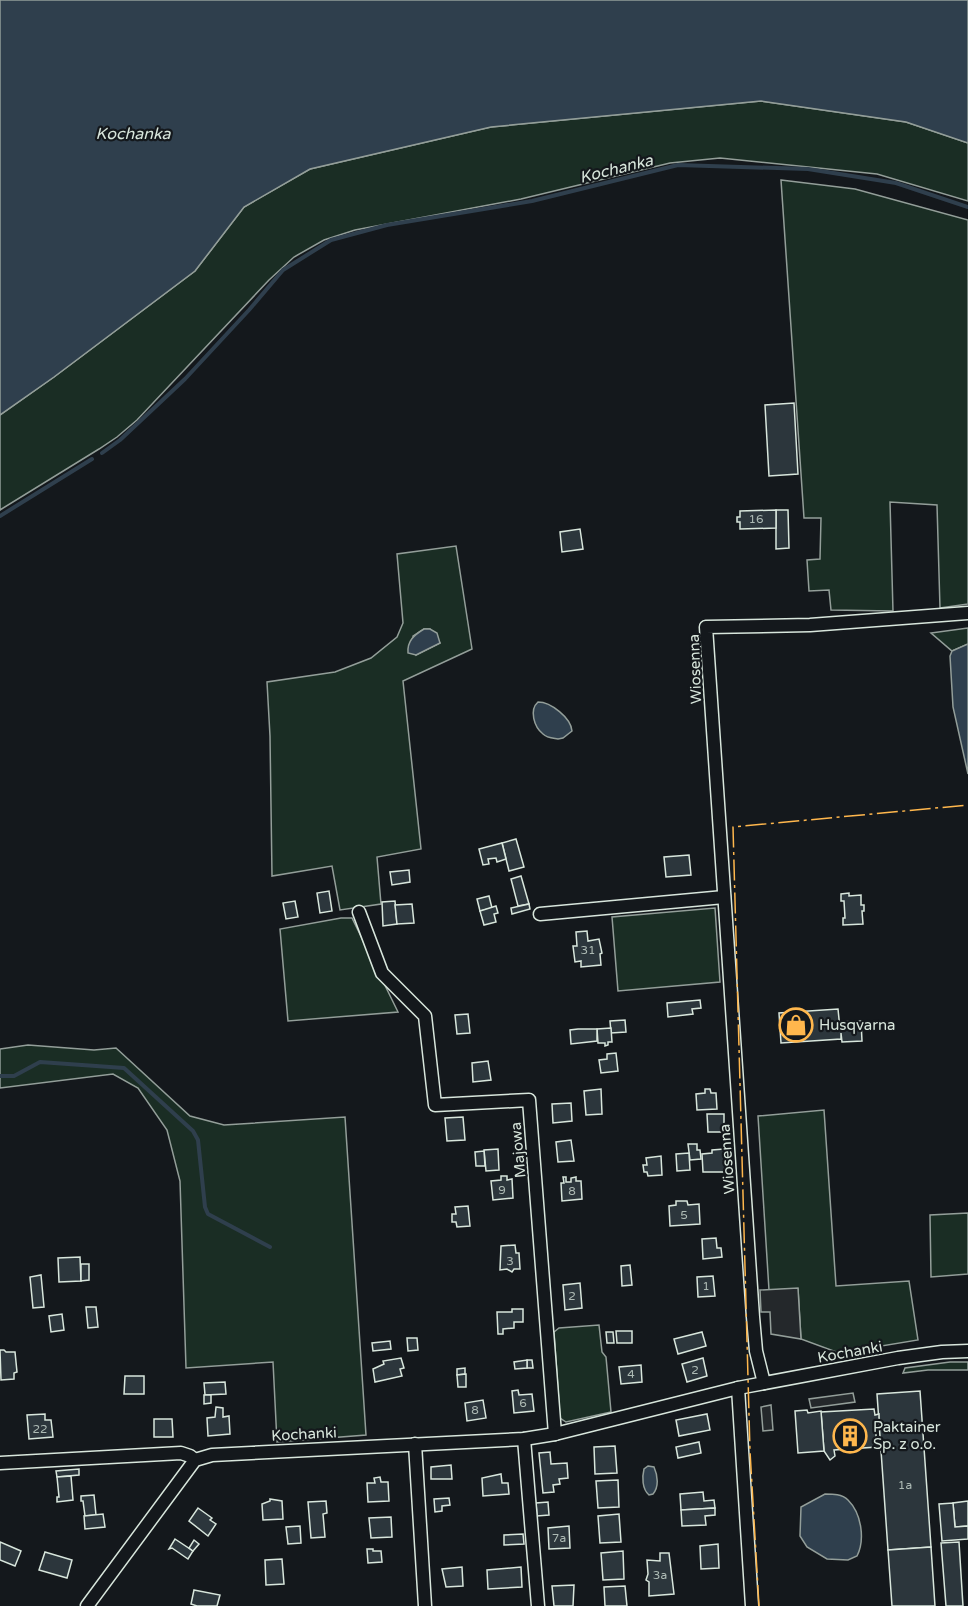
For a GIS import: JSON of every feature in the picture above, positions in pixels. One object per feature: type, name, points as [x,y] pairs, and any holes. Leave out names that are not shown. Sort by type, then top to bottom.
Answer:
[{"type":"street","name":"Wiosenna","points":[[764,1383],[756,1352],[754,1328],[706,627],[810,625],[968,613]]},
{"type":"street","points":[[540,914],[724,897]]},
{"type":"street","name":"Majowa","points":[[359,912],[382,973],[425,1016],[435,1105],[529,1100],[555,1434]]},
{"type":"street","name":"Kochanki","points":[[0,1463],[181,1453],[195,1460],[212,1455],[246,1452],[524,1439],[555,1434],[738,1388],[898,1358],[968,1351]]},
{"type":"street","points":[[738,1388],[752,1606]]},
{"type":"street","points":[[524,1439],[538,1606]]},
{"type":"street","points":[[415,1444],[425,1606]]},
{"type":"street","points":[[88,1605],[195,1460]]},
{"type":"green space","points":[[761,101],[906,122],[968,143],[968,201],[877,174],[720,158],[670,163],[521,199],[355,230],[324,240],[294,257],[269,280],[137,420],[99,449],[0,510],[0,415],[195,271],[244,207],[310,169],[491,127]]},
{"type":"green space","points":[[781,180],[855,189],[968,220],[968,604],[940,608],[937,505],[890,502],[893,611],[831,610],[829,590],[809,591],[807,560],[820,559],[821,518],[804,518]]},
{"type":"green space","points":[[456,546],[472,649],[403,681],[421,849],[377,857],[381,904],[340,910],[332,866],[272,876],[267,682],[335,672],[371,658],[397,637],[403,623],[397,554]],"holes":[[[424,629],[430,629],[440,643],[416,655],[413,636]]]},
{"type":"green space","points":[[968,628],[968,644],[952,651],[931,633]]},
{"type":"green space","points":[[715,908],[720,982],[618,991],[612,917]]},
{"type":"green space","points":[[352,918],[398,1012],[288,1021],[280,929]]},
{"type":"green space","points":[[28,1045],[94,1050],[116,1048],[190,1116],[224,1125],[345,1117],[366,1435],[277,1442],[273,1362],[186,1368],[180,1181],[167,1130],[138,1088],[113,1074],[0,1088],[0,1049]]},
{"type":"green space","points":[[824,1110],[836,1286],[909,1281],[918,1340],[839,1353],[801,1339],[798,1289],[769,1290],[758,1116]]},
{"type":"green space","points":[[968,1213],[968,1274],[931,1277],[930,1215]]},
{"type":"green space","points":[[599,1325],[602,1352],[606,1357],[611,1412],[566,1422],[560,1418],[554,1332],[559,1328]]},
{"type":"green space","points":[[968,1362],[968,1370],[928,1370],[903,1373],[905,1368]]},
{"type":"shaded area","points":[[798,1288],[801,1339],[771,1334],[770,1312],[761,1312],[760,1290]]},
{"type":"shaded area","points":[[853,1393],[855,1402],[811,1408],[809,1399]]},
{"type":"shaded area","points":[[771,1405],[773,1430],[763,1431],[761,1407]]},
{"type":"water","name":"Kochanka","points":[[0,0],[968,0],[968,143],[906,122],[761,101],[491,127],[310,169],[244,207],[195,271],[0,415]]},
{"type":"water","points":[[424,629],[437,633],[440,643],[416,655],[408,653],[412,639]]},
{"type":"water","points":[[968,644],[968,774],[953,707],[950,656],[952,651]]},
{"type":"water","points":[[538,702],[549,705],[560,712],[568,721],[572,731],[558,739],[550,738],[540,731],[533,714]]},
{"type":"water","points":[[648,1466],[654,1467],[657,1481],[655,1491],[649,1495],[645,1490],[643,1479],[644,1469]]},
{"type":"water","points":[[825,1494],[846,1498],[853,1506],[859,1520],[861,1542],[859,1550],[857,1556],[848,1560],[827,1559],[807,1547],[800,1536],[801,1507]]},
{"type":"building","points":[[794,403],[798,474],[769,476],[765,405]]},
{"type":"building","points":[[776,510],[788,510],[789,548],[776,549]]},
{"type":"building","points":[[776,510],[776,528],[740,529],[740,522],[737,522],[740,511]]},
{"type":"building","points":[[580,529],[583,549],[562,552],[560,532]]},
{"type":"building","points":[[516,839],[524,867],[509,871],[502,843]]},
{"type":"building","points":[[502,843],[506,859],[497,862],[496,858],[488,859],[489,864],[483,865],[479,849]]},
{"type":"building","points":[[689,855],[691,875],[666,877],[664,857]]},
{"type":"building","points":[[409,870],[410,882],[392,885],[390,872]]},
{"type":"building","points":[[521,876],[529,904],[518,906],[511,879]]},
{"type":"building","points":[[329,891],[332,911],[320,913],[317,893]]},
{"type":"building","points":[[849,893],[849,896],[861,895],[861,905],[864,905],[863,924],[843,925],[844,901],[841,901],[841,894]]},
{"type":"building","points":[[489,896],[492,908],[480,911],[477,899]]},
{"type":"building","points":[[295,901],[298,917],[286,919],[283,903]]},
{"type":"building","points":[[395,901],[397,924],[383,926],[382,902]]},
{"type":"building","points":[[412,904],[414,923],[397,924],[395,905]]},
{"type":"building","points":[[529,904],[530,909],[512,914],[511,908]]},
{"type":"building","points":[[496,906],[498,913],[494,914],[496,922],[484,925],[480,911]]},
{"type":"building","points":[[587,931],[588,941],[599,939],[602,953],[600,954],[601,965],[581,967],[581,961],[575,962],[573,946],[577,946],[576,932]]},
{"type":"building","points":[[700,1000],[701,1008],[692,1009],[693,1014],[668,1017],[667,1003]]},
{"type":"building","points":[[838,1009],[840,1029],[840,1022],[861,1021],[862,1041],[842,1042],[841,1033],[841,1039],[781,1043],[779,1013]]},
{"type":"building","points":[[468,1014],[470,1033],[457,1034],[455,1015]]},
{"type":"building","points":[[625,1020],[626,1032],[611,1033],[610,1021]]},
{"type":"building","points":[[611,1028],[612,1042],[608,1042],[605,1046],[605,1043],[598,1043],[597,1029]]},
{"type":"building","points":[[597,1029],[597,1041],[571,1044],[570,1030]]},
{"type":"building","points":[[616,1053],[618,1071],[601,1073],[599,1060],[607,1059],[607,1054]]},
{"type":"building","points":[[488,1061],[491,1080],[473,1082],[472,1063]]},
{"type":"building","points":[[601,1089],[602,1114],[586,1115],[584,1091]]},
{"type":"building","points":[[705,1089],[716,1093],[717,1109],[697,1110],[696,1094],[705,1093]]},
{"type":"building","points":[[571,1103],[572,1121],[553,1123],[552,1104]]},
{"type":"building","points":[[707,1114],[724,1114],[724,1132],[708,1132]]},
{"type":"building","points":[[463,1117],[465,1140],[447,1141],[445,1118]]},
{"type":"building","points":[[571,1140],[574,1161],[558,1162],[556,1142]]},
{"type":"building","points":[[688,1144],[697,1144],[701,1159],[690,1160]]},
{"type":"building","points":[[498,1149],[499,1170],[486,1171],[484,1150]]},
{"type":"building","points":[[724,1149],[724,1151],[729,1150],[730,1163],[725,1163],[726,1172],[703,1172],[702,1154]]},
{"type":"building","points":[[484,1151],[485,1166],[476,1166],[475,1152]]},
{"type":"building","points":[[689,1153],[690,1170],[677,1171],[676,1154]]},
{"type":"building","points":[[661,1156],[662,1175],[648,1176],[647,1172],[644,1172],[643,1165],[647,1165],[646,1158]]},
{"type":"building","points":[[501,1176],[507,1176],[507,1180],[512,1179],[513,1198],[493,1200],[491,1181],[501,1180]]},
{"type":"building","points":[[563,1177],[566,1177],[566,1182],[571,1182],[571,1178],[576,1177],[576,1181],[581,1181],[582,1199],[562,1201]]},
{"type":"building","points":[[676,1201],[687,1201],[688,1205],[699,1204],[700,1224],[670,1226],[669,1206],[676,1205]]},
{"type":"building","points":[[468,1206],[470,1226],[457,1227],[456,1222],[452,1222],[452,1214],[456,1214],[455,1207]]},
{"type":"building","points":[[716,1238],[717,1248],[721,1248],[722,1257],[703,1259],[702,1239]]},
{"type":"building","points":[[515,1245],[516,1253],[519,1253],[520,1269],[514,1269],[512,1272],[507,1269],[500,1270],[501,1246]]},
{"type":"building","points":[[80,1257],[81,1281],[59,1282],[58,1258]]},
{"type":"building","points":[[81,1264],[89,1264],[89,1280],[81,1281]]},
{"type":"building","points":[[630,1265],[632,1285],[622,1286],[621,1266]]},
{"type":"building","points":[[41,1275],[44,1307],[33,1308],[30,1277]]},
{"type":"building","points":[[713,1276],[715,1296],[698,1297],[697,1277]]},
{"type":"building","points":[[580,1283],[582,1308],[565,1310],[563,1285]]},
{"type":"building","points":[[86,1307],[96,1307],[98,1327],[88,1328]]},
{"type":"building","points":[[512,1309],[523,1309],[523,1322],[514,1322],[514,1328],[503,1329],[503,1334],[498,1334],[497,1312],[512,1312]]},
{"type":"building","points":[[62,1314],[64,1330],[51,1332],[49,1316]]},
{"type":"building","points":[[616,1331],[632,1331],[632,1343],[617,1343]]},
{"type":"building","points":[[606,1332],[613,1332],[614,1343],[607,1343]]},
{"type":"building","points":[[702,1332],[706,1346],[678,1354],[674,1339]]},
{"type":"building","points":[[407,1338],[417,1338],[418,1350],[408,1351]]},
{"type":"building","points":[[390,1341],[391,1349],[373,1351],[372,1343]]},
{"type":"building","points":[[0,1350],[15,1352],[17,1372],[14,1373],[14,1379],[1,1380]]},
{"type":"building","points":[[401,1358],[404,1368],[400,1369],[402,1376],[375,1382],[373,1369],[384,1364],[383,1361]]},
{"type":"building","points":[[703,1358],[707,1376],[687,1382],[682,1364]]},
{"type":"building","points":[[527,1360],[532,1360],[533,1368],[527,1368]]},
{"type":"building","points":[[527,1360],[527,1368],[515,1369],[514,1362]]},
{"type":"building","points":[[641,1365],[642,1382],[621,1384],[619,1367]]},
{"type":"building","points":[[465,1368],[465,1374],[457,1375],[457,1369]]},
{"type":"building","points":[[466,1374],[466,1387],[458,1387],[457,1375]]},
{"type":"building","points":[[125,1376],[144,1376],[144,1394],[124,1394]]},
{"type":"building","points":[[225,1382],[226,1394],[205,1395],[204,1383]]},
{"type":"building","points":[[518,1390],[519,1395],[532,1394],[534,1411],[514,1413],[512,1391]]},
{"type":"building","points":[[920,1391],[931,1547],[888,1550],[877,1394]]},
{"type":"building","points":[[204,1395],[211,1395],[211,1403],[204,1404]]},
{"type":"building","points":[[483,1400],[486,1418],[467,1421],[465,1403]]},
{"type":"building","points":[[216,1407],[223,1408],[223,1417],[229,1416],[230,1434],[208,1436],[207,1418],[215,1417]]},
{"type":"building","name":"Paktainer Sp. z o.o.","points":[[874,1409],[875,1415],[879,1414],[879,1424],[875,1424],[877,1447],[834,1450],[835,1456],[830,1460],[824,1451],[821,1412]]},
{"type":"building","points":[[807,1410],[808,1413],[821,1411],[824,1451],[798,1453],[795,1411]]},
{"type":"building","points":[[45,1414],[45,1420],[51,1420],[53,1437],[29,1439],[27,1415]]},
{"type":"building","points":[[707,1414],[710,1430],[679,1436],[676,1420]]},
{"type":"building","points":[[154,1419],[172,1419],[173,1437],[154,1437]]},
{"type":"building","points":[[699,1442],[701,1453],[678,1458],[676,1447]]},
{"type":"building","points":[[615,1446],[617,1473],[595,1474],[594,1447]]},
{"type":"building","points":[[550,1452],[551,1464],[567,1463],[568,1478],[559,1479],[560,1484],[553,1485],[554,1492],[543,1493],[539,1453]]},
{"type":"building","points":[[451,1465],[452,1479],[431,1479],[431,1467]]},
{"type":"building","points":[[79,1469],[79,1475],[57,1477],[56,1471]]},
{"type":"building","points":[[501,1474],[502,1483],[508,1483],[509,1494],[483,1496],[482,1478]]},
{"type":"building","points":[[71,1476],[73,1500],[57,1502],[57,1497],[59,1497],[57,1477]]},
{"type":"building","points":[[380,1477],[381,1482],[388,1482],[389,1501],[368,1502],[367,1483],[375,1483],[374,1478]]},
{"type":"building","points":[[618,1480],[619,1507],[598,1508],[596,1481]]},
{"type":"building","points":[[703,1492],[704,1501],[714,1500],[715,1508],[681,1510],[680,1494]]},
{"type":"building","points":[[94,1495],[96,1515],[85,1516],[81,1496]]},
{"type":"building","points":[[449,1498],[450,1505],[442,1506],[442,1511],[435,1512],[434,1499]]},
{"type":"building","points":[[270,1499],[282,1501],[283,1519],[263,1520],[262,1504]]},
{"type":"building","points":[[326,1501],[327,1513],[323,1514],[325,1537],[311,1538],[308,1502]]},
{"type":"building","points":[[968,1501],[968,1526],[955,1527],[953,1503]]},
{"type":"building","points":[[548,1502],[549,1515],[537,1516],[536,1503]]},
{"type":"building","points":[[953,1503],[955,1527],[968,1526],[968,1539],[942,1541],[939,1504]]},
{"type":"building","points":[[198,1508],[212,1518],[210,1520],[216,1524],[208,1536],[189,1521]]},
{"type":"building","points":[[715,1508],[715,1515],[705,1516],[706,1525],[682,1526],[681,1510]]},
{"type":"building","points":[[103,1514],[105,1527],[85,1529],[84,1516]]},
{"type":"building","points":[[619,1514],[621,1542],[600,1543],[598,1516]]},
{"type":"building","points":[[391,1517],[392,1537],[371,1538],[369,1518]]},
{"type":"building","points":[[300,1526],[301,1543],[288,1544],[286,1527]]},
{"type":"building","points":[[569,1526],[570,1548],[549,1549],[548,1528]]},
{"type":"building","points":[[523,1534],[524,1544],[504,1545],[504,1535]]},
{"type":"building","points":[[175,1539],[193,1551],[188,1559],[172,1548],[169,1549]]},
{"type":"building","points":[[194,1540],[199,1544],[193,1551],[189,1548]]},
{"type":"building","points":[[0,1542],[21,1551],[15,1566],[0,1560]]},
{"type":"building","points":[[959,1542],[963,1606],[946,1606],[941,1543]]},
{"type":"building","points":[[718,1544],[719,1568],[701,1569],[700,1546]]},
{"type":"building","points":[[931,1547],[935,1606],[892,1606],[888,1550]]},
{"type":"building","points":[[367,1549],[381,1551],[382,1562],[368,1563]]},
{"type":"building","points":[[623,1551],[624,1579],[603,1580],[601,1553]]},
{"type":"building","points":[[45,1552],[72,1560],[67,1578],[39,1570]]},
{"type":"building","points":[[660,1553],[669,1553],[674,1594],[649,1596],[649,1582],[646,1580],[647,1560],[660,1561]]},
{"type":"building","points":[[282,1559],[284,1584],[266,1585],[265,1560]]},
{"type":"building","points":[[462,1567],[463,1586],[446,1587],[442,1569]]},
{"type":"building","points":[[521,1567],[522,1587],[488,1589],[487,1570]]},
{"type":"building","points":[[574,1585],[573,1606],[554,1606],[552,1586]]},
{"type":"building","points":[[625,1586],[627,1606],[605,1606],[604,1587]]},
{"type":"building","points":[[194,1590],[220,1595],[217,1606],[191,1604]]},
{"type":"waterway","name":"Kochanka","points":[[102,453],[120,440],[185,379],[283,270],[331,240],[387,225],[532,201],[678,165],[808,169],[896,183],[968,207]]},
{"type":"waterway","name":"Kochanka","points":[[0,516],[92,459]]},
{"type":"waterway","points":[[0,1076],[14,1076],[40,1062],[124,1068],[193,1131],[198,1140],[205,1207],[208,1214],[270,1247]]},
{"type":"power","points":[[759,1606],[750,1451],[733,827],[968,805]]},
{"type":"place","name":"Husqvarna","points":[[796,1025]]},
{"type":"place","name":"Paktainer Sp. z o.o.","points":[[850,1436]]}]
